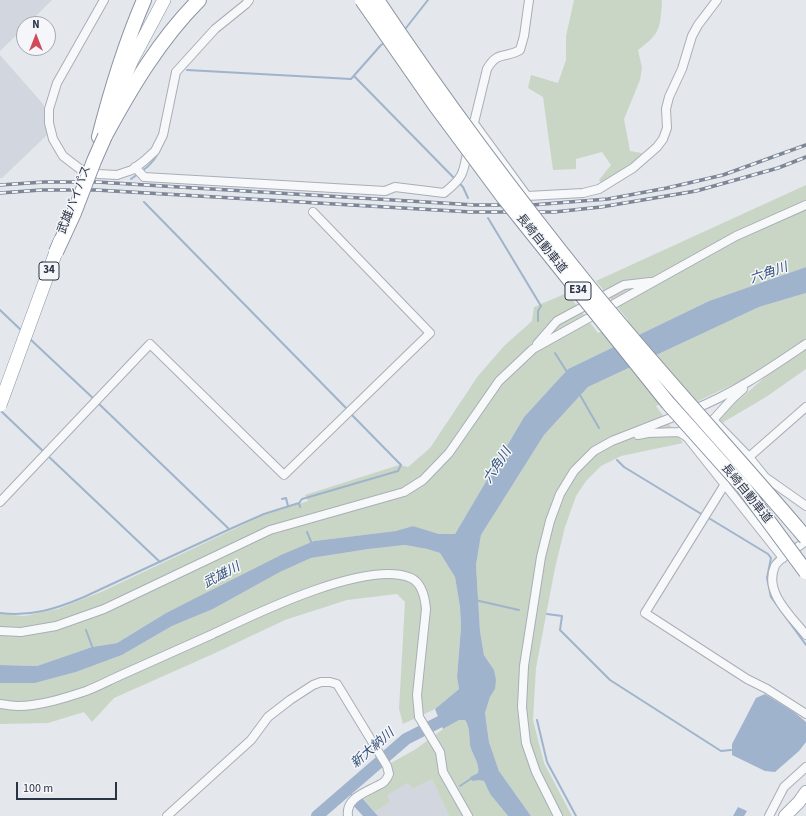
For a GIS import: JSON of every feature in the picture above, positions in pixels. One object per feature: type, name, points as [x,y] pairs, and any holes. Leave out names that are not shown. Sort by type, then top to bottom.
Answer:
[{"type":"highway","points":[[102,136],[107,104],[134,22],[144,0]]},
{"type":"highway","points":[[56,252],[74,213],[132,60],[164,0]]},
{"type":"highway","points":[[102,136],[154,55],[174,28],[199,0]]},
{"type":"highway","name":"長崎自動車道","points":[[362,0],[435,105],[504,198],[668,403],[744,488],[806,572]]},
{"type":"highway","name":"長崎自動車道","points":[[377,0],[444,97],[514,191],[585,282],[679,394],[751,474],[806,540]]},
{"type":"highway","name":"34","points":[[0,405],[56,252]]},
{"type":"main road","points":[[785,816],[799,802],[806,792]]},
{"type":"street","points":[[104,0],[57,84],[49,109],[49,123],[53,139],[63,156],[80,169],[98,174],[116,175],[135,168],[154,151],[164,134],[176,72],[215,29],[249,0]]},
{"type":"street","points":[[135,168],[144,177],[370,190],[385,190],[395,187],[444,192],[457,182],[464,172],[473,122],[487,69],[492,61],[498,56],[513,54],[520,50],[524,36],[529,0]]},
{"type":"street","points":[[473,122],[527,196],[583,193],[599,189],[633,168],[657,147],[663,139],[667,128],[666,109],[669,97],[682,69],[692,36],[698,25],[717,0]]},
{"type":"street","points":[[533,349],[736,236],[806,205]]},
{"type":"street","points":[[0,502],[150,344],[284,475],[430,333],[313,212]]},
{"type":"street","points":[[0,631],[21,632],[56,626],[104,609],[270,530],[404,492],[423,480],[449,453],[499,381],[533,349],[557,320],[624,285],[654,281]]},
{"type":"street","points":[[558,816],[536,772],[526,743],[522,707],[524,666],[542,556],[550,522],[560,494],[574,471],[594,451],[612,441],[710,403],[758,376],[806,344]]},
{"type":"street","points":[[612,441],[648,433],[679,432],[713,420],[732,399],[758,376]]},
{"type":"street","points":[[748,457],[806,407]]},
{"type":"street","points":[[713,420],[765,477],[806,506]]},
{"type":"street","points":[[679,432],[687,436],[783,558]]},
{"type":"street","points":[[725,484],[644,613],[747,679],[767,689],[806,714]]},
{"type":"street","points":[[806,540],[775,566],[773,586],[777,598],[806,635]]},
{"type":"street","points":[[0,704],[18,706],[47,702],[86,691],[274,606],[314,590],[352,579],[379,574],[400,574],[412,578],[419,586],[424,597],[426,609],[417,695],[419,717],[440,752],[443,772],[468,816]]},
{"type":"street","points":[[167,816],[251,740],[268,717],[290,700],[313,685],[321,682],[337,684],[387,766],[389,774],[385,781],[362,793],[350,804],[348,816]]},
{"type":"street","points":[[768,816],[784,787],[806,766]]},
{"type":"shaded area","points":[[0,0],[52,0],[36,16],[16,16],[16,36],[0,51]]},
{"type":"shaded area","points":[[0,55],[43,104],[46,113],[47,135],[2,178],[0,178]]},
{"type":"shaded area","points":[[432,779],[449,816],[378,816],[375,812],[390,802],[386,795],[408,783],[413,789]]},
{"type":"green space","points":[[574,0],[662,1],[661,18],[658,29],[651,39],[638,50],[642,68],[640,80],[624,119],[630,151],[642,153],[630,168],[603,185],[599,180],[611,165],[602,152],[576,159],[576,169],[553,170],[543,97],[528,88],[531,75],[558,83],[566,60],[566,36]]},
{"type":"green space","points":[[806,185],[806,267],[709,301],[568,369],[524,417],[455,534],[439,534],[413,526],[397,531],[314,541],[166,613],[117,643],[92,647],[37,666],[0,665],[0,614],[24,616],[58,609],[101,592],[264,515],[308,501],[305,495],[399,465],[408,467],[430,448],[478,376],[504,346],[532,321],[534,307],[567,293],[598,333],[628,320],[596,281]]},
{"type":"green space","points":[[806,293],[806,369],[766,397],[722,423],[718,418],[764,378],[759,372],[696,402],[689,393],[656,406],[683,443],[621,456],[601,466],[586,481],[576,496],[565,527],[555,568],[536,668],[533,720],[544,763],[572,816],[531,816],[499,771],[489,742],[485,713],[490,697],[495,689],[494,670],[484,655],[480,631],[476,565],[481,535],[544,435],[588,387],[759,307]]},
{"type":"green space","points":[[405,545],[440,553],[455,577],[460,607],[461,627],[457,677],[459,689],[435,709],[403,724],[399,709],[405,602],[397,594],[347,600],[285,620],[114,698],[92,722],[84,712],[48,723],[0,724],[0,683],[35,683],[76,672],[122,655],[172,626],[213,609],[280,572],[311,558]]},
{"type":"green space","points":[[459,720],[465,720],[467,723],[471,749],[478,766],[478,773],[470,777],[484,781],[490,794],[508,816],[449,816],[432,779],[413,789],[408,783],[387,795],[390,802],[375,812],[362,797],[387,785],[394,776],[391,763],[416,749],[443,729]]},
{"type":"water","name":"六角川","points":[[806,267],[806,293],[759,307],[588,387],[544,435],[481,535],[476,565],[480,631],[484,655],[494,670],[496,680],[495,689],[490,697],[485,713],[489,742],[499,771],[531,816],[508,816],[490,794],[484,781],[472,781],[470,777],[478,773],[478,769],[477,762],[470,745],[467,723],[465,720],[459,720],[443,729],[435,709],[459,689],[457,677],[461,627],[460,607],[455,577],[440,553],[427,549],[405,545],[311,558],[280,572],[213,609],[172,626],[122,655],[76,672],[35,683],[0,683],[0,665],[37,666],[92,647],[117,643],[166,613],[281,555],[314,541],[396,531],[413,526],[439,534],[455,534],[524,417],[568,369],[709,301]]},
{"type":"water","points":[[765,694],[794,712],[806,722],[806,742],[799,751],[775,772],[765,771],[732,755],[732,744],[756,698]]},
{"type":"water","points":[[357,792],[378,816],[363,816],[348,800]]},
{"type":"water","points":[[738,807],[747,811],[744,816],[733,816]]},
{"type":"waterway","points":[[403,30],[428,0]]},
{"type":"waterway","points":[[187,70],[351,79],[381,45],[386,42]]},
{"type":"waterway","points":[[354,76],[456,180]]},
{"type":"waterway","points":[[142,171],[154,160],[162,145]]},
{"type":"waterway","points":[[131,179],[138,174]]},
{"type":"waterway","points":[[459,183],[463,187],[468,198]]},
{"type":"waterway","points":[[144,202],[347,409]]},
{"type":"waterway","points":[[488,218],[541,306],[538,311],[538,321]]},
{"type":"waterway","points":[[0,310],[22,331]]},
{"type":"waterway","points":[[30,339],[95,400]]},
{"type":"waterway","points":[[555,353],[567,372]]},
{"type":"waterway","points":[[580,395],[599,428]]},
{"type":"waterway","points":[[98,403],[229,529]]},
{"type":"waterway","points":[[0,410],[44,452]]},
{"type":"waterway","points":[[299,503],[302,499],[398,471],[401,465],[350,413]]},
{"type":"waterway","points":[[47,455],[160,562]]},
{"type":"waterway","points":[[617,460],[624,467],[703,515]]},
{"type":"waterway","points":[[282,499],[286,498],[288,506]]},
{"type":"waterway","points":[[0,613],[32,613],[63,605],[84,597],[264,514],[299,503],[300,507]]},
{"type":"waterway","points":[[707,517],[768,554],[771,558],[767,578],[771,597],[806,645]]},
{"type":"waterway","points":[[307,532],[312,544]]},
{"type":"waterway","points":[[475,600],[519,610]]},
{"type":"waterway","points":[[547,614],[562,616],[560,630],[610,680],[721,751],[731,750]]},
{"type":"waterway","points":[[86,630],[93,649]]},
{"type":"waterway","name":"新大納川","points":[[317,816],[406,739],[455,714]]},
{"type":"waterway","points":[[537,720],[547,762],[576,816]]},
{"type":"waterway","points":[[460,786],[472,778]]},
{"type":"waterway","points":[[347,789],[354,798]]},
{"type":"railway","points":[[0,185],[44,182],[97,182],[475,205],[532,205],[608,199],[667,188],[723,175],[806,145]]},
{"type":"railway","points":[[0,193],[41,190],[96,190],[471,212],[554,212],[601,207],[696,191],[778,168],[806,157]]},
{"type":"water label","name":"武雄川","points":[[222,576]]}]
